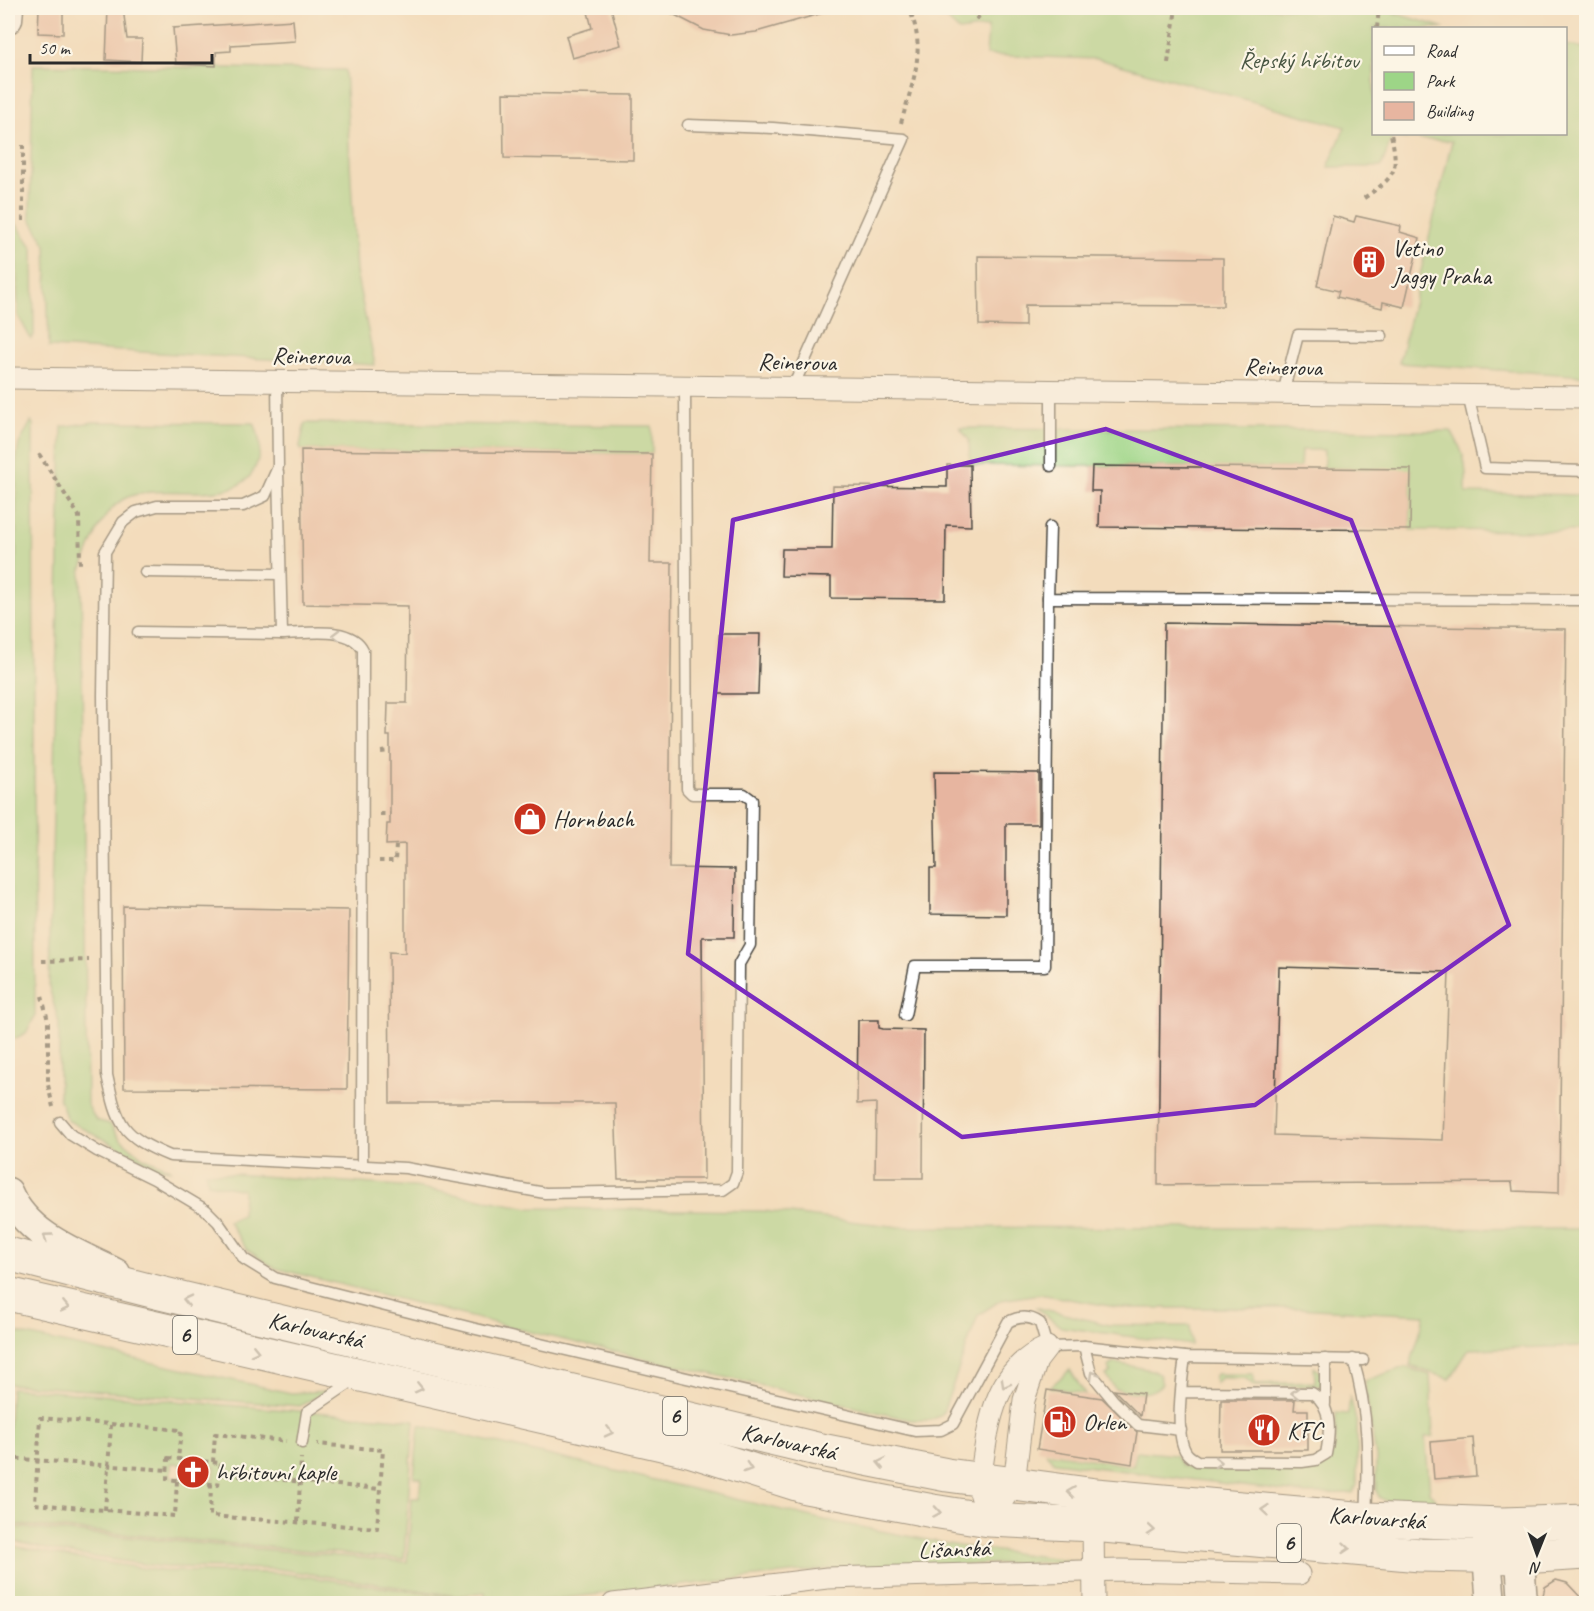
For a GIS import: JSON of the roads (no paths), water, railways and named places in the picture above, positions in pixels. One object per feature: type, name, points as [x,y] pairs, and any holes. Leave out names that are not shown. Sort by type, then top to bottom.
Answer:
[{"type":"main road","points":[[8,20],[9,8]]},
{"type":"main road","points":[[8,1192],[21,1214],[54,1243],[156,1292]]},
{"type":"main road","name":"Karlovarská","points":[[8,1254],[156,1292],[821,1450],[980,1481],[1096,1495],[1366,1519],[1502,1524],[1587,1521]]},
{"type":"main road","name":"Karlovarská","points":[[8,1294],[692,1451],[806,1486],[877,1502],[989,1520],[1093,1525],[1420,1555],[1521,1557],[1587,1553]]},
{"type":"main road","points":[[1491,1604],[1485,1557],[1489,1537],[1502,1524],[1516,1537],[1521,1557],[1523,1604]]},
{"type":"street","name":"Reinerova","points":[[8,378],[1587,397]]},
{"type":"street","points":[[989,1520],[980,1492],[980,1481],[993,1408],[1017,1365],[1031,1354],[1047,1347]]},
{"type":"street","points":[[989,1520],[1014,1485],[1024,1400],[1037,1361],[1047,1347]]},
{"type":"street","points":[[1093,1525],[1094,1604]]},
{"type":"street","name":"Lišanská","points":[[613,1604],[827,1578],[1094,1570],[1299,1574]]},
{"type":"lane","points":[[688,125],[773,128],[904,139],[793,387]]},
{"type":"lane","points":[[1283,393],[1298,335],[1382,336]]},
{"type":"lane","points":[[277,381],[279,574],[282,634]]},
{"type":"lane","points":[[278,467],[265,496],[243,506],[157,506],[136,512],[123,522],[105,552],[103,695],[107,1075],[116,1115],[138,1142],[170,1156],[406,1168],[545,1193],[723,1190],[733,1183],[737,1172],[739,964],[750,945],[752,800],[744,794],[692,794],[687,789],[685,386]]},
{"type":"lane","points":[[1051,390],[1051,466]]},
{"type":"lane","points":[[1468,395],[1485,468],[1587,471]]},
{"type":"lane","points":[[905,1016],[915,966],[1045,966],[1050,527]]},
{"type":"lane","points":[[145,572],[279,574]]},
{"type":"lane","points":[[1048,598],[1587,600]]},
{"type":"lane","points":[[138,632],[346,635],[359,641],[363,650],[362,1167]]},
{"type":"lane","points":[[60,1122],[71,1135],[97,1151],[154,1179],[206,1210],[244,1259],[275,1278],[476,1329],[915,1431],[941,1430],[953,1424],[1008,1322],[1025,1317],[1040,1323],[1047,1347],[1084,1346],[1185,1357],[1358,1359],[1370,1454],[1366,1519]]},
{"type":"lane","points":[[1084,1346],[1091,1373],[1138,1425],[1181,1430]]},
{"type":"lane","points":[[1185,1357],[1181,1430],[1186,1454],[1197,1461],[1316,1460],[1326,1454],[1328,1445],[1325,1359]]},
{"type":"lane","points":[[302,1443],[307,1412],[362,1375]]},
{"type":"lane","points":[[1182,1392],[1312,1393],[1325,1404]]},
{"type":"place","name":"Vetino Jaggy Praha","points":[[1369,262]]},
{"type":"place","name":"Hornbach","points":[[530,819]]},
{"type":"place","name":"Orlen","points":[[1060,1422]]},
{"type":"place","name":"KFC","points":[[1264,1430]]},
{"type":"place","name":"hřbitovní kaple","points":[[193,1472]]},
{"type":"park label","name":"Řepský hřbitov","points":[[1299,60]]}]
